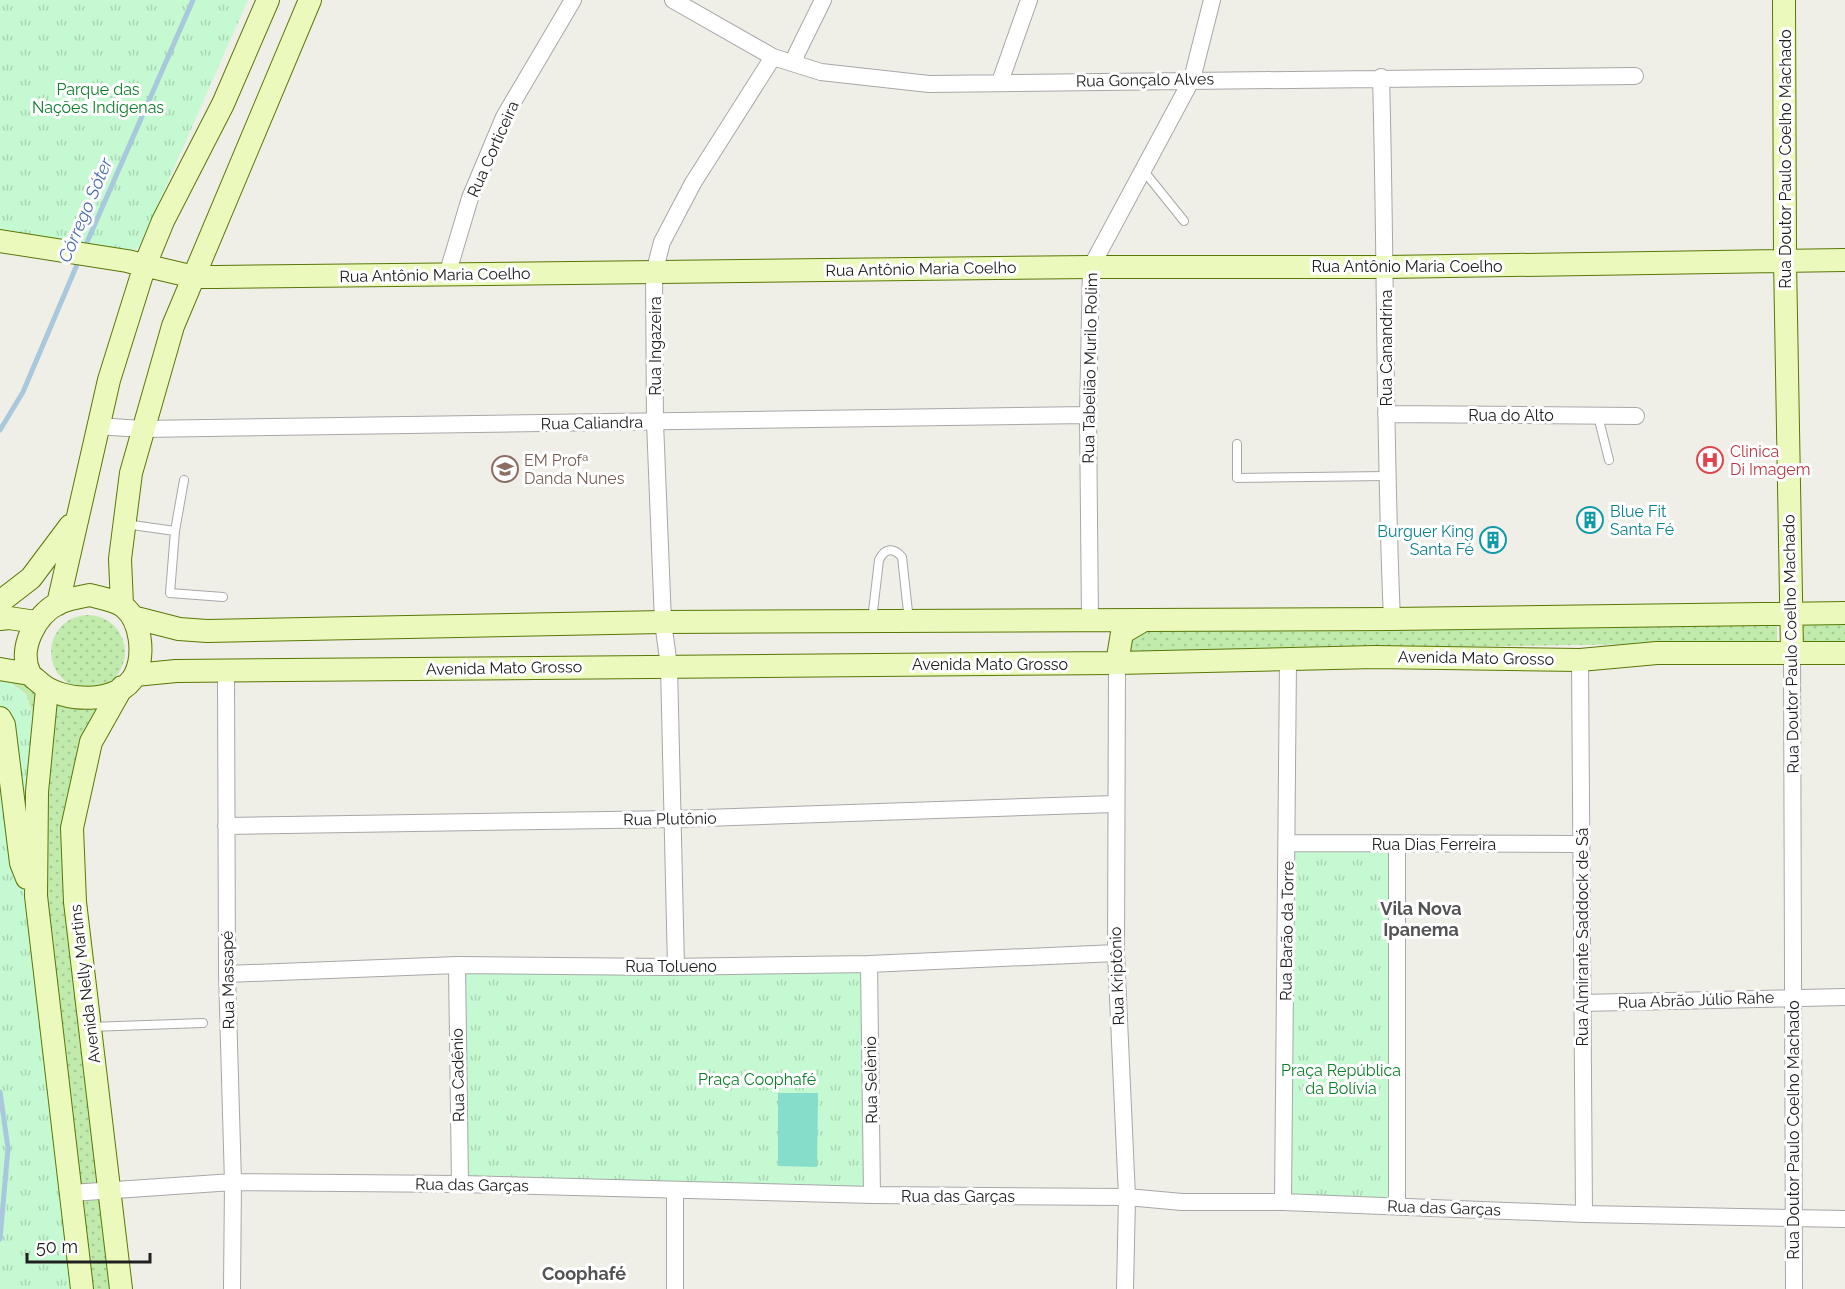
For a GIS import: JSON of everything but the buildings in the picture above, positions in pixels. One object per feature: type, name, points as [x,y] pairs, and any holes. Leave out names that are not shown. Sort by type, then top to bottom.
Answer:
[{"type":"main road","points":[[58,604],[97,426],[109,380],[146,265],[164,221],[223,104],[268,0]]},
{"type":"main road","points":[[0,669],[30,674],[47,689],[72,698],[98,698],[128,681],[140,647],[129,611],[120,559],[131,473],[142,429],[173,326],[310,0]]},
{"type":"main road","name":"Rua Doutor Paulo Coelho Machado","points":[[1784,0],[1785,260],[1792,653]]},
{"type":"main road","name":"Rua Antônio Maria Coelho","points":[[0,241],[146,265],[194,277],[1091,267],[1386,267],[1845,260]]},
{"type":"main road","points":[[0,602],[31,578],[78,514]]},
{"type":"main road","points":[[30,674],[27,656],[29,639],[36,622],[58,604],[90,595],[179,629],[207,631],[663,622],[1392,619],[1845,613]]},
{"type":"main road","points":[[0,619],[36,622]]},
{"type":"main road","points":[[1375,657],[1389,645],[1392,619]]},
{"type":"main road","points":[[1117,663],[1122,633],[1145,620]]},
{"type":"main road","name":"Avenida Mato Grosso","points":[[128,681],[176,671],[1117,663],[1288,661],[1375,657],[1580,660],[1657,653],[1845,653]]},
{"type":"main road","name":"Avenida Nelly Martins","points":[[121,1289],[75,902],[72,828],[91,742],[128,681]]},
{"type":"main road","points":[[47,689],[38,792],[36,896],[82,1289]]},
{"type":"main road","points":[[0,718],[4,724],[12,776],[21,863],[36,896]]},
{"type":"street","name":"Rua Corticeira","points":[[447,275],[470,198],[504,117],[573,0]]},
{"type":"street","name":"Rua Gonçalo Alves","points":[[673,0],[773,57],[821,72],[929,84],[1191,79],[1635,76]]},
{"type":"street","points":[[792,63],[823,0]]},
{"type":"street","points":[[1000,82],[1029,0]]},
{"type":"street","name":"Rua Tabelião Murilo Rolim","points":[[1090,620],[1088,415],[1091,267],[1191,79],[1212,0]]},
{"type":"street","name":"Rua Ingazeira","points":[[676,967],[669,666],[663,622],[655,422],[654,273],[662,242],[693,183],[773,57]]},
{"type":"street","name":"Rua Canandrina","points":[[1381,77],[1386,267],[1386,476],[1392,619]]},
{"type":"street","name":"Rua do Alto","points":[[1386,414],[1636,416]]},
{"type":"street","name":"Rua Caliandra","points":[[97,426],[142,429],[1088,415]]},
{"type":"street","name":"Rua Doutor Paulo Coelho Machado","points":[[1792,653],[1794,1289]]},
{"type":"street","name":"Rua Almirante Saddock de Sá","points":[[1580,660],[1584,1214]]},
{"type":"street","name":"Rua Barão da Torre","points":[[1283,1202],[1288,661]]},
{"type":"street","name":"Rua Kriptônio","points":[[1117,663],[1114,804],[1116,953],[1127,1197],[1125,1289]]},
{"type":"street","name":"Rua Massapé","points":[[226,671],[227,974],[233,1182],[232,1289]]},
{"type":"street","name":"Rua Plutônio","points":[[226,826],[674,819],[1114,804]]},
{"type":"street","name":"Rua Dias Ferreira","points":[[1288,843],[1581,844]]},
{"type":"street","points":[[1397,844],[1397,1206]]},
{"type":"street","name":"Rua Tolueno","points":[[227,974],[457,965],[676,967],[869,964],[1116,953]]},
{"type":"street","name":"Rua Selênio","points":[[869,964],[872,1195]]},
{"type":"street","name":"Rua Cadênio","points":[[457,965],[460,1184]]},
{"type":"street","name":"Rua Abrão Júlio Rahe","points":[[1582,1003],[1845,997]]},
{"type":"street","name":"Rua das Garças","points":[[71,1193],[233,1182],[460,1184],[872,1195],[1127,1197],[1182,1202],[1283,1202],[1584,1214],[1845,1219]]},
{"type":"street","points":[[675,1191],[675,1289]]},
{"type":"lane","points":[[1143,170],[1184,221]]},
{"type":"lane","points":[[1598,415],[1610,460]]},
{"type":"lane","points":[[1237,444],[1237,478],[1386,476]]},
{"type":"lane","points":[[184,480],[170,593],[223,597]]},
{"type":"lane","points":[[124,524],[176,531]]},
{"type":"lane","points":[[872,621],[879,560],[883,553],[890,550],[896,551],[902,557],[909,621]]},
{"type":"lane","points":[[89,1027],[203,1023]]},
{"type":"green space","name":"Parque das Nações Indígenas","points":[[0,0],[248,0],[140,245],[133,252],[0,234]]},
{"type":"green space","points":[[88,615],[102,618],[114,626],[122,638],[125,652],[122,666],[114,678],[102,686],[88,689],[74,686],[62,678],[54,666],[51,652],[54,638],[62,626],[74,618]]},
{"type":"green space","points":[[1781,620],[1845,620],[1845,641],[1782,642]]},
{"type":"green space","points":[[1777,621],[1777,642],[1113,652],[1113,626]]},
{"type":"green space","points":[[8,670],[31,689],[52,702],[76,708],[106,707],[73,786],[117,1289],[74,1289],[27,900],[39,733],[26,694],[0,675]]},
{"type":"green space","points":[[0,676],[26,695],[39,733],[29,790],[74,1289],[0,1289]]},
{"type":"green space","name":"Praça República da Bolívia","points":[[1288,843],[1397,844],[1397,1206],[1283,1202]]},
{"type":"green space","name":"Praça Coophafé","points":[[869,964],[872,1195],[460,1184],[457,965]]},
{"type":"green space","points":[[778,1093],[818,1093],[817,1167],[778,1166]]},
{"type":"waterway","name":"Córrego Sóter","points":[[84,249],[193,0]]},
{"type":"waterway","name":"Córrego Sóter","points":[[0,430],[23,392],[79,260]]},
{"type":"waterway","name":"Córrego Sóter","points":[[0,1092],[8,1148],[0,1239]]},
{"type":"place","name":"Clinica Di Imagem","points":[[1710,460]]},
{"type":"place","name":"EM Profª Danda Nunes","points":[[505,469]]},
{"type":"place","name":"Blue Fit Santa Fé","points":[[1590,520]]},
{"type":"place","name":"Burguer King Santa Fé","points":[[1493,540]]},
{"type":"district","name":"Vila Nova Ipanema","points":[[1421,918]]},
{"type":"district","name":"Coophafé","points":[[584,1273]]}]
